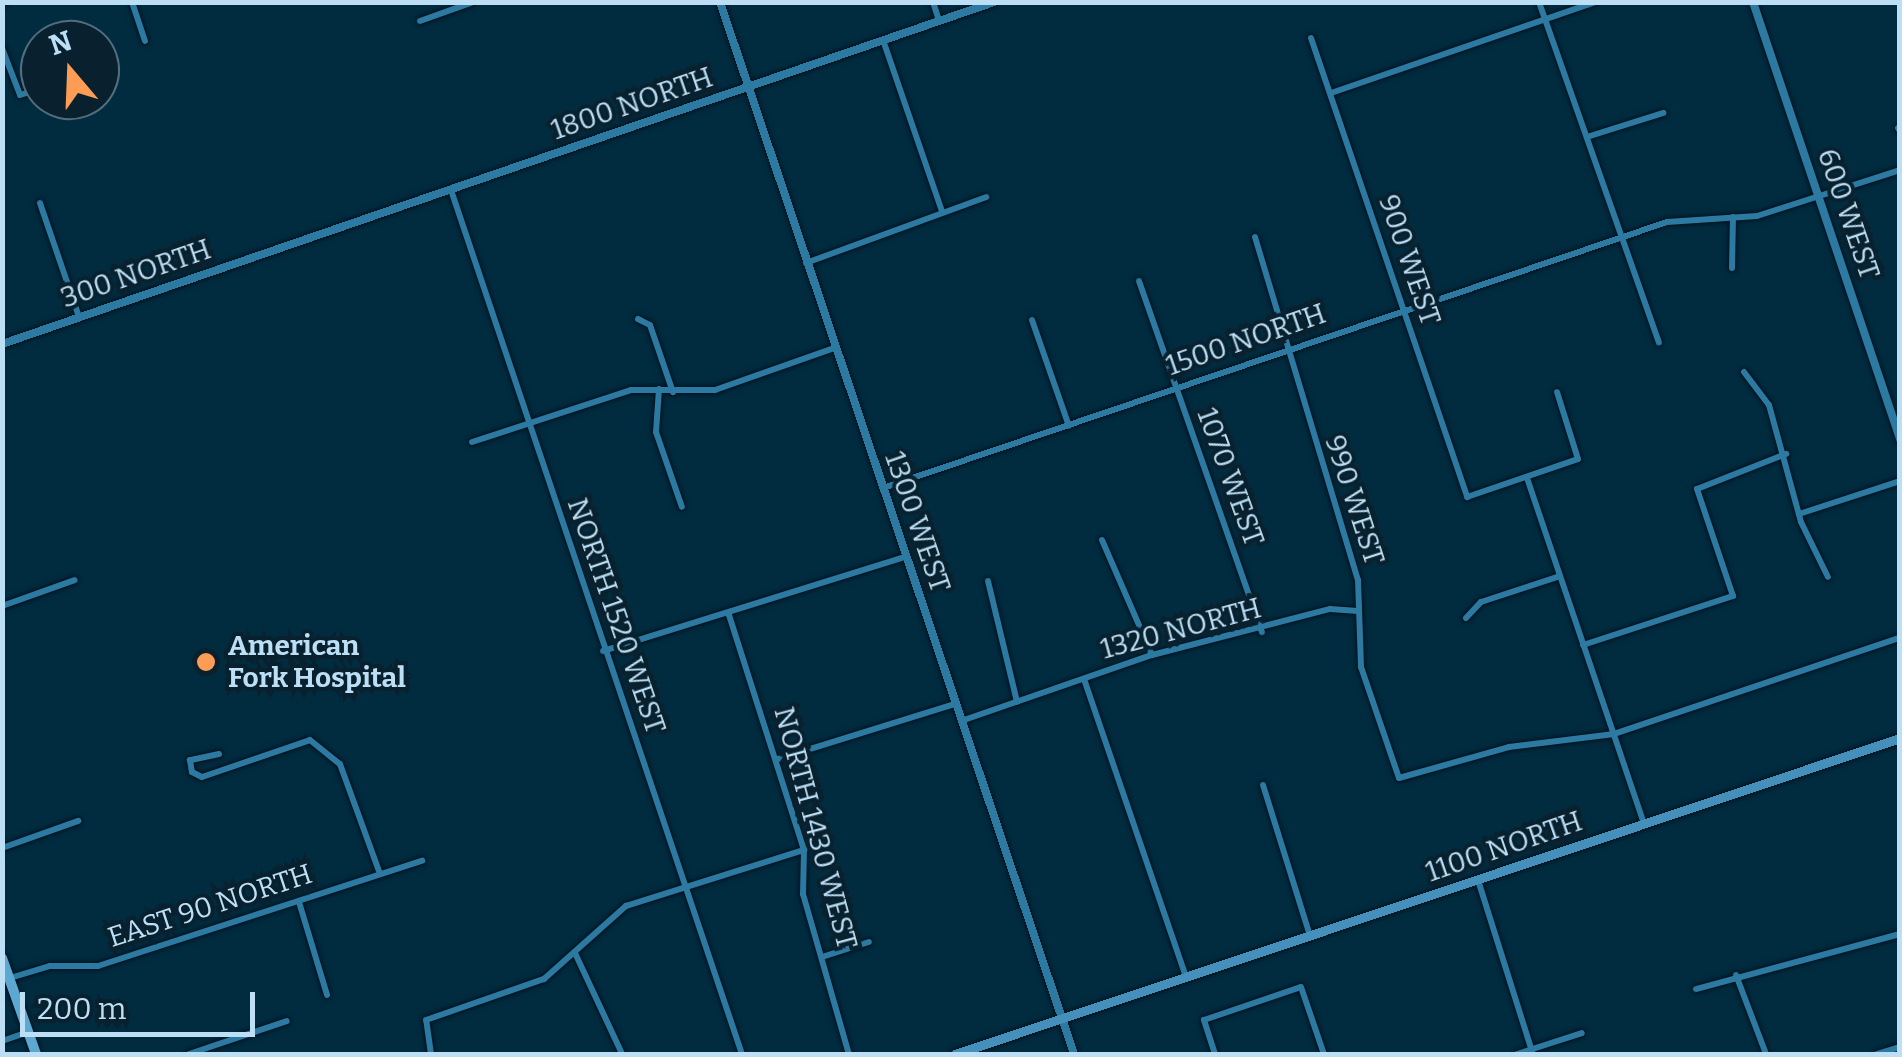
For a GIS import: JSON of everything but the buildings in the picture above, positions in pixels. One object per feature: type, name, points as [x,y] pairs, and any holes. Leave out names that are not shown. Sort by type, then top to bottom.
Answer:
[{"type":"main road","name":"1100 NORTH","points":[[956,1054],[1900,738]]},
{"type":"main road","points":[[2,958],[36,1054]]},
{"type":"street","points":[[132,2],[146,41]]},
{"type":"street","points":[[420,21],[473,2]]},
{"type":"street","name":"1300 WEST","points":[[720,2],[1074,1054]]},
{"type":"street","points":[[933,2],[939,21]]},
{"type":"street","name":"1800 NORTH","points":[[284,246],[994,2]]},
{"type":"street","points":[[1539,2],[1590,136],[1659,343]]},
{"type":"street","points":[[1331,92],[1596,2]]},
{"type":"street","name":"600 WEST","points":[[1753,2],[1897,421],[1900,440]]},
{"type":"street","name":"900 WEST","points":[[1311,38],[1467,497],[1527,478]]},
{"type":"street","points":[[883,40],[942,211]]},
{"type":"street","points":[[2,48],[20,96]]},
{"type":"street","points":[[1590,136],[1663,113]]},
{"type":"street","name":"1500 NORTH","points":[[882,488],[1624,236],[1691,216],[1733,217],[1820,198],[1900,170]]},
{"type":"street","name":"NORTH 1520 WEST","points":[[450,190],[742,1054]]},
{"type":"street","points":[[805,264],[986,197]]},
{"type":"street","points":[[40,204],[79,317]]},
{"type":"street","points":[[1732,268],[1733,217]]},
{"type":"street","name":"990 WEST","points":[[1254,238],[1292,349],[1309,440],[1358,580],[1361,667],[1398,778],[1476,755],[1614,734]]},
{"type":"street","name":"300 NORTH","points":[[2,344],[284,246]]},
{"type":"street","name":"1070 WEST","points":[[1139,281],[1262,632]]},
{"type":"street","points":[[638,319],[650,325],[673,392]]},
{"type":"street","points":[[1032,320],[1069,426]]},
{"type":"street","points":[[472,442],[527,422],[659,389],[715,390],[834,348]]},
{"type":"street","points":[[1744,372],[1769,405],[1786,454],[1799,514],[1828,577]]},
{"type":"street","points":[[659,389],[656,432],[682,508]]},
{"type":"street","points":[[1557,392],[1578,459],[1527,478],[1644,823]]},
{"type":"street","points":[[1584,645],[1733,596],[1700,486],[1786,454]]},
{"type":"street","points":[[1799,514],[1900,481]]},
{"type":"street","points":[[1102,540],[1152,654]]},
{"type":"street","points":[[603,651],[729,615],[905,557]]},
{"type":"street","points":[[1466,618],[1481,602],[1560,576]]},
{"type":"street","points":[[2,606],[75,580]]},
{"type":"street","points":[[988,581],[1017,702]]},
{"type":"street","name":"1320 NORTH","points":[[962,721],[1152,654],[1262,632],[1330,609],[1358,610]]},
{"type":"street","name":"NORTH 1430 WEST","points":[[729,615],[804,850],[803,894],[850,1054]]},
{"type":"street","points":[[1614,734],[1900,638]]},
{"type":"street","points":[[1084,679],[1186,977]]},
{"type":"street","points":[[778,760],[954,704]]},
{"type":"street","points":[[219,754],[190,760],[192,772],[202,778],[310,740],[340,764],[380,874]]},
{"type":"street","points":[[1263,784],[1310,936]]},
{"type":"street","points":[[2,848],[78,821]]},
{"type":"street","points":[[430,1054],[420,1024],[544,979],[626,906],[685,884],[804,850]]},
{"type":"street","name":"EAST 90 NORTH","points":[[10,978],[50,966],[98,966],[422,861]]},
{"type":"street","points":[[1478,880],[1533,1052]]},
{"type":"street","points":[[299,902],[327,994]]},
{"type":"street","points":[[1696,989],[1736,975],[1811,964],[1900,934]]},
{"type":"street","points":[[824,956],[869,942]]},
{"type":"street","points":[[575,953],[622,1054]]},
{"type":"street","points":[[1736,975],[1766,1054]]},
{"type":"street","points":[[1215,1054],[1204,1020],[1302,987],[1324,1054]]},
{"type":"street","points":[[189,1054],[286,1021]]},
{"type":"street","points":[[2,1041],[28,1032]]},
{"type":"street","points":[[1517,1054],[1533,1052],[1582,1033]]},
{"type":"street","points":[[1877,1054],[1900,1047]]},
{"type":"place","name":"American Fork Hospital","points":[[206,662]]}]
